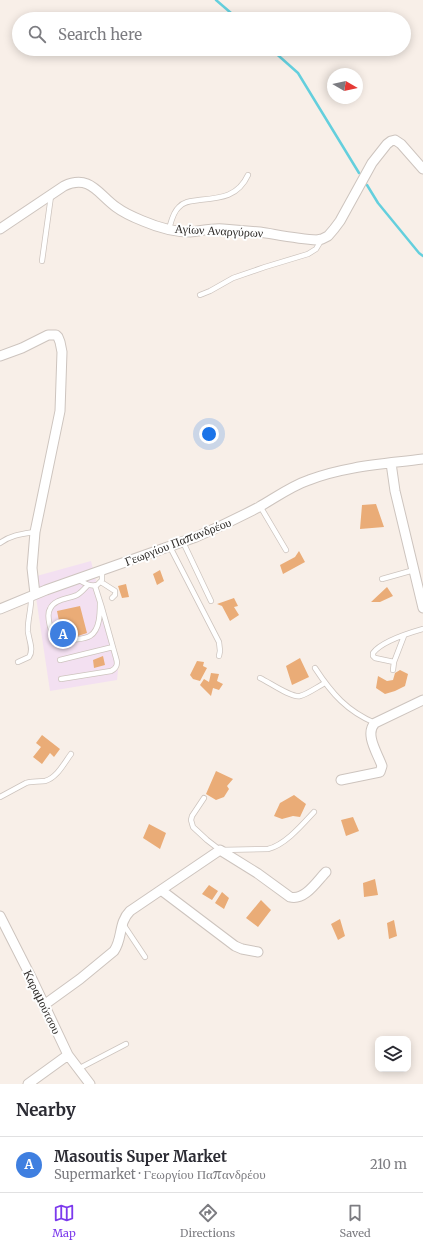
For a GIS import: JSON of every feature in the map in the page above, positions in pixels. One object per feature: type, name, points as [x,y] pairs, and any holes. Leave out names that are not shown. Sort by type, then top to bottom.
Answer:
[{"type":"street","points":[[322,239],[328,236],[340,221],[372,163],[391,141],[395,140],[401,144],[423,170]]},
{"type":"street","name":"Αγίων Αναργύρων","points":[[0,229],[51,194],[70,183],[81,182],[86,183],[97,190],[114,206],[128,214],[153,225],[169,229],[189,232],[222,229],[258,232],[311,240],[322,239]]},
{"type":"street","points":[[0,356],[22,348],[48,335],[56,335],[58,337],[62,352],[60,411],[35,532],[32,568],[33,595]]},
{"type":"street","name":"Γεωργίου Παπανδρέου","points":[[0,609],[33,595],[216,529],[297,485],[315,478],[358,468],[423,459]]},
{"type":"street","points":[[391,463],[423,608]]},
{"type":"street","points":[[341,780],[378,773],[382,766],[370,732],[372,726],[375,723],[423,700]]},
{"type":"street","points":[[44,1005],[98,965],[114,951],[117,946],[122,922],[130,910],[220,850],[293,898],[299,898],[304,895],[326,872]]},
{"type":"street","points":[[161,890],[234,946],[258,952]]},
{"type":"street","name":"Καραμούτσου","points":[[0,916],[68,1055],[90,1084]]},
{"type":"street","points":[[28,1084],[68,1055]]},
{"type":"lane","points":[[169,229],[176,209],[180,206],[189,201],[223,197],[235,192],[241,188],[248,175]]},
{"type":"lane","points":[[42,261],[51,194]]},
{"type":"lane","points":[[200,295],[233,278],[308,254],[316,250],[322,239]]},
{"type":"lane","points":[[260,506],[286,550]]},
{"type":"lane","points":[[0,543],[9,537],[35,532]]},
{"type":"lane","points":[[183,542],[211,601]]},
{"type":"lane","points":[[170,546],[219,642],[219,656]]},
{"type":"lane","points":[[382,579],[414,570]]},
{"type":"lane","points":[[101,582],[102,571]]},
{"type":"lane","points":[[78,579],[88,585],[95,586],[101,582]]},
{"type":"lane","points":[[101,582],[115,592],[115,595],[112,598]]},
{"type":"lane","points":[[88,585],[80,594],[56,602],[49,609],[48,617],[53,636],[64,642],[87,637],[92,634],[97,627],[100,602]]},
{"type":"lane","points":[[61,679],[114,669],[117,662],[95,586]]},
{"type":"lane","points":[[18,662],[27,658],[31,654],[32,648],[28,623],[33,595]]},
{"type":"lane","points":[[394,662],[375,658],[373,653],[380,646],[423,629]]},
{"type":"lane","points":[[393,670],[394,662],[404,636]]},
{"type":"lane","points":[[60,660],[113,647]]},
{"type":"lane","points":[[316,668],[325,683],[341,702],[365,719],[375,723]]},
{"type":"lane","points":[[260,678],[289,694],[297,696],[305,694],[325,683]]},
{"type":"lane","points":[[0,798],[30,781],[45,781],[54,776],[70,754]]},
{"type":"lane","points":[[204,798],[192,816],[192,824],[196,832],[220,850],[263,850],[273,848],[300,826],[314,812]]},
{"type":"lane","points":[[122,922],[144,957]]},
{"type":"lane","points":[[78,1069],[126,1044]]},
{"type":"shaded area","points":[[91,561],[118,670],[117,680],[50,691],[33,577]]},
{"type":"building","points":[[376,504],[384,527],[360,529],[362,505]]},
{"type":"building","points":[[299,551],[305,562],[283,574],[280,565],[295,557]]},
{"type":"building","points":[[160,570],[164,581],[157,585],[153,574]]},
{"type":"building","points":[[126,584],[129,597],[122,598],[118,586]]},
{"type":"building","points":[[387,587],[393,596],[380,602],[371,602]]},
{"type":"building","points":[[234,598],[238,606],[234,607],[239,615],[230,621],[222,606],[217,604]]},
{"type":"building","points":[[80,606],[87,633],[63,641],[57,611]]},
{"type":"building","points":[[103,656],[105,665],[94,668],[93,660]]},
{"type":"building","points":[[300,658],[309,677],[292,685],[286,666]]},
{"type":"building","points":[[197,661],[204,662],[203,666],[207,668],[200,681],[193,679],[190,675]]},
{"type":"building","points":[[400,670],[408,674],[405,686],[385,694],[376,688],[378,676],[387,681],[393,680],[395,673]]},
{"type":"building","points":[[211,673],[219,674],[217,681],[223,684],[219,690],[213,688],[211,696],[200,685],[204,679],[209,682]]},
{"type":"building","points":[[42,735],[60,749],[54,757],[50,753],[42,764],[33,757],[41,747],[36,743]]},
{"type":"building","points":[[216,771],[233,779],[227,786],[229,789],[224,797],[216,800],[206,794]]},
{"type":"building","points":[[294,795],[306,804],[300,817],[293,816],[282,819],[274,816],[280,803]]},
{"type":"building","points":[[353,817],[359,831],[346,836],[341,820]]},
{"type":"building","points":[[149,824],[166,833],[160,849],[143,838]]},
{"type":"building","points":[[375,879],[378,895],[364,897],[363,883]]},
{"type":"building","points":[[209,885],[218,891],[212,900],[202,894]]},
{"type":"building","points":[[222,892],[229,898],[224,909],[215,903]]},
{"type":"building","points":[[261,900],[271,910],[258,927],[246,918]]},
{"type":"building","points":[[340,919],[345,936],[338,940],[331,924]]},
{"type":"building","points":[[394,920],[397,936],[389,939],[387,923]]},
{"type":"waterway","points":[[216,0],[230,12]]},
{"type":"waterway","points":[[279,56],[298,73],[359,173]]},
{"type":"waterway","points":[[367,185],[378,203],[423,256]]},
{"type":"place","name":"Masoutis Super Market","points":[[63,634]]}]
